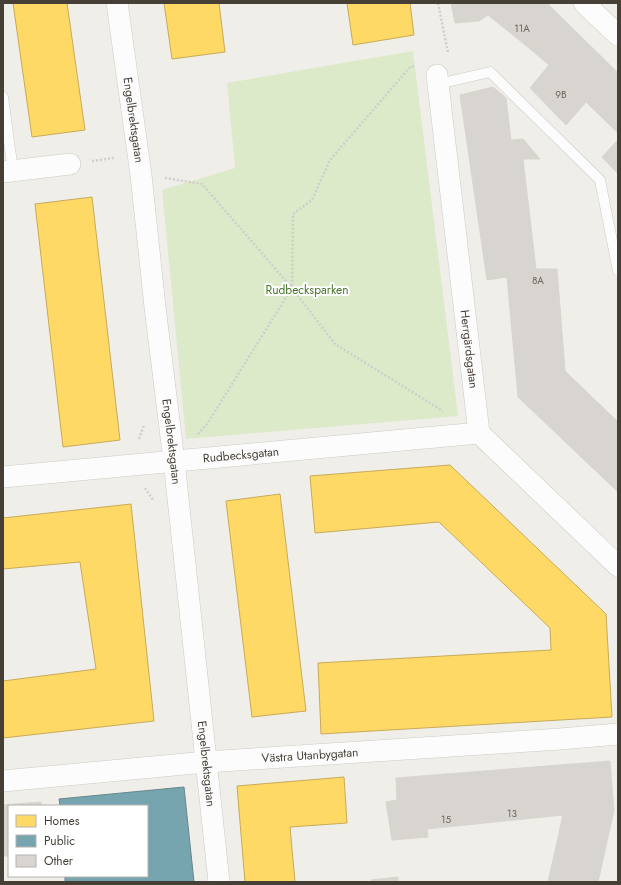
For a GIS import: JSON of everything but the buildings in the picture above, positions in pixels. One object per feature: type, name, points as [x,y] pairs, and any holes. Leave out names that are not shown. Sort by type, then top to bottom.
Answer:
[{"type":"street","name":"Engelbrektsgatan","points":[[117,3],[141,175],[154,299],[174,461],[219,882]]},
{"type":"street","points":[[584,3],[618,35]]},
{"type":"street","name":"Herrgärdsgatan","points":[[438,79],[479,433]]},
{"type":"street","points":[[8,172],[70,164]]},
{"type":"street","points":[[479,433],[618,566]]},
{"type":"street","name":"Rudbecksgatan","points":[[3,476],[479,433]]},
{"type":"street","name":"Västra Utanbygatan","points":[[3,781],[206,762],[618,734]]},
{"type":"lane","points":[[438,79],[490,72],[600,180],[618,272]]},
{"type":"lane","points":[[3,97],[8,172]]},
{"type":"path","points":[[174,461],[207,424],[292,288],[293,214],[312,200],[330,160],[411,66],[438,79],[451,66],[438,3]]},
{"type":"path","points":[[141,175],[202,184],[292,288],[335,344],[446,413]]},
{"type":"green space","name":"Rudbecksparken","points":[[413,51],[458,416],[186,439],[162,190],[235,168],[227,83]]}]
